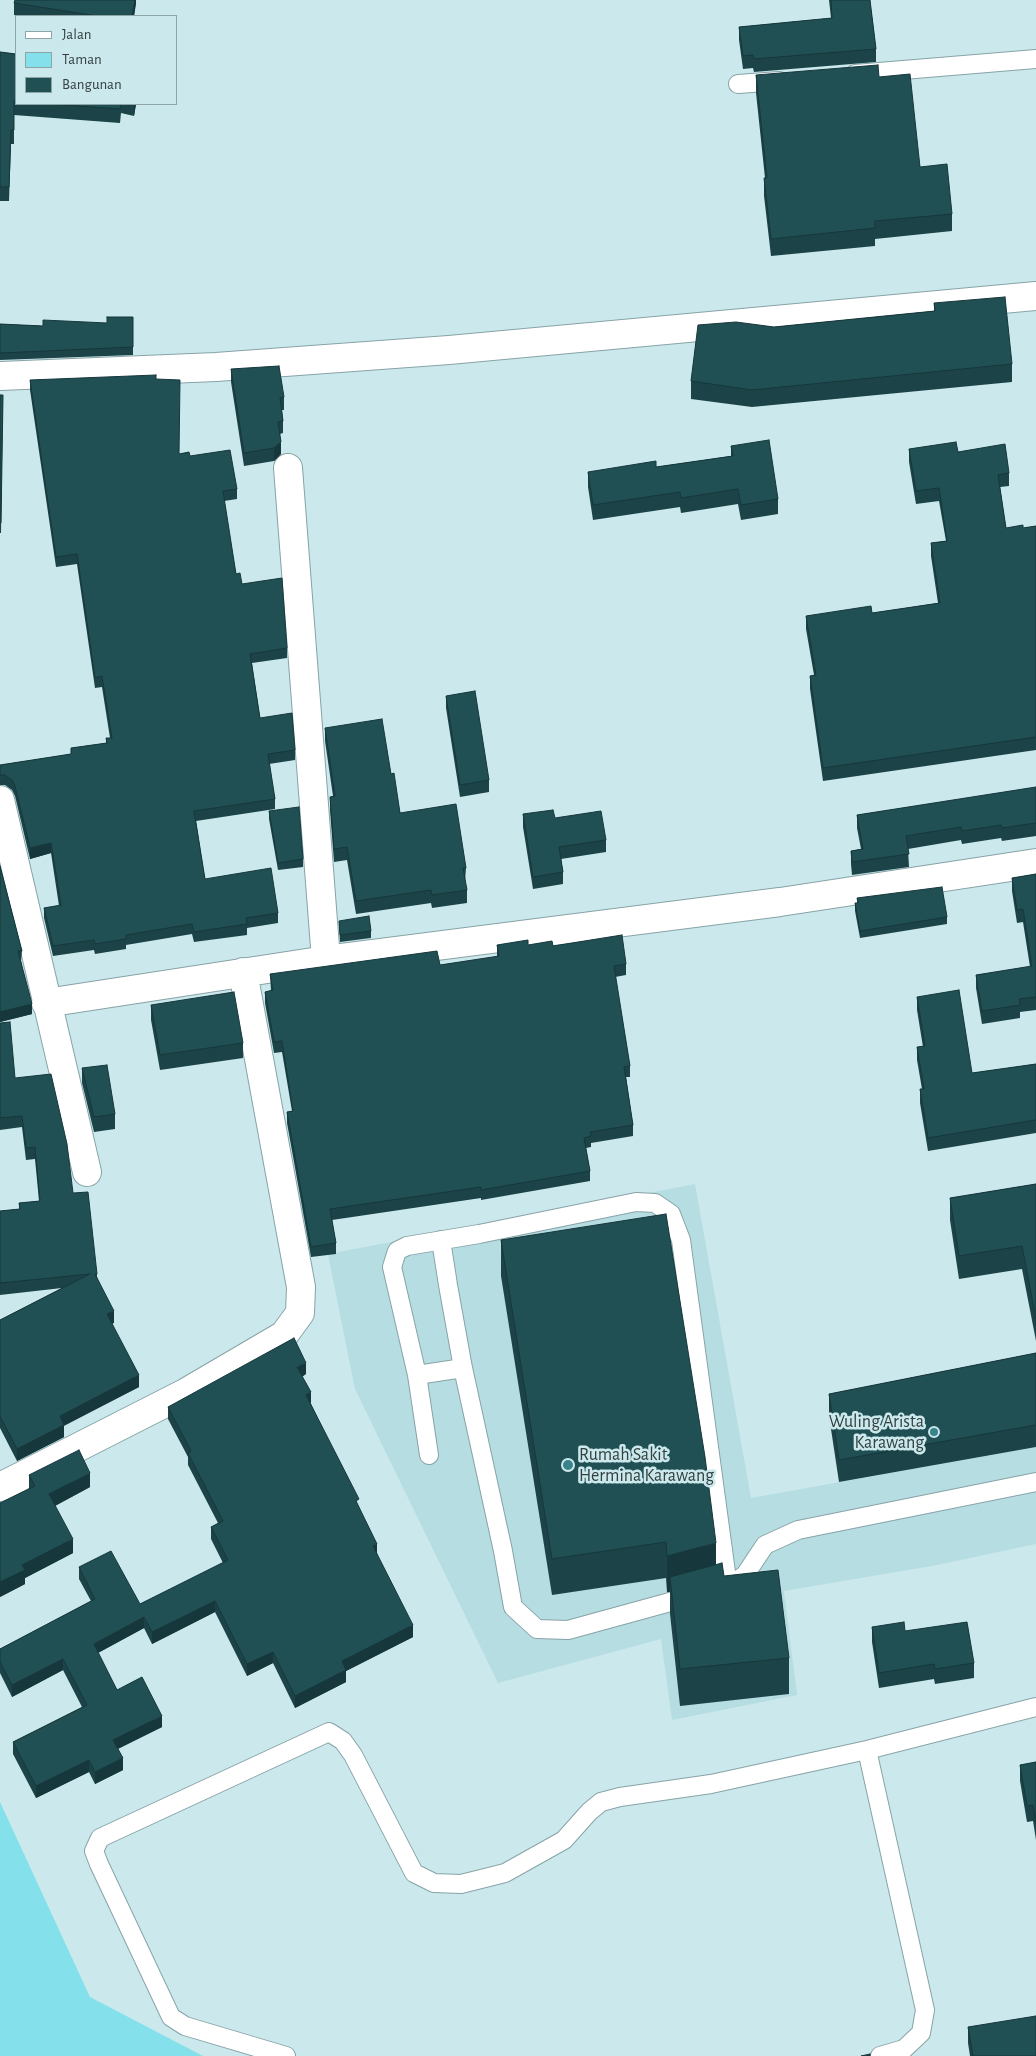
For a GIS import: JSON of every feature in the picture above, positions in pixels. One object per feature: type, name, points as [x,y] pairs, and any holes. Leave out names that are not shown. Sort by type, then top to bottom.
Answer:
[{"type":"street","points":[[0,376],[216,367],[430,351],[1036,296]]},
{"type":"street","points":[[288,468],[326,960]]},
{"type":"street","points":[[0,800],[87,1172]]},
{"type":"street","points":[[46,1003],[326,960],[780,902],[1036,863]]},
{"type":"street","points":[[0,1487],[201,1383],[284,1335],[300,1313],[301,1287],[243,972]]},
{"type":"lane","points":[[837,76],[1036,58]]},
{"type":"lane","points":[[738,84],[798,79]]},
{"type":"lane","points":[[429,1454],[417,1375],[392,1267],[397,1251],[407,1246],[636,1202],[655,1202],[671,1214],[681,1240],[728,1587]]},
{"type":"lane","points":[[441,1240],[463,1368],[503,1551],[513,1607],[537,1630],[568,1630],[728,1587],[744,1575],[765,1545],[798,1530],[1036,1482]]},
{"type":"lane","points":[[417,1375],[463,1368]]},
{"type":"lane","points":[[286,2056],[185,2026],[171,2017],[99,1864],[94,1851],[100,1838],[329,1732],[343,1741],[353,1755],[414,1873],[434,1883],[461,1884],[505,1873],[564,1840],[588,1812],[601,1802],[711,1784],[867,1750],[1036,1707]]},
{"type":"lane","points":[[867,1750],[925,2010],[920,2033],[904,2050],[880,2056]]},
{"type":"shaded area","name":"Rumah Sakit Hermina Karawang","points":[[695,1184],[751,1498],[1036,1447],[1036,1544],[932,1566],[784,1591],[797,1695],[672,1720],[661,1639],[498,1683],[355,1389],[328,1254]]},
{"type":"green space","points":[[0,1802],[90,1997],[203,2056],[0,2056]]},
{"type":"building","points":[[15,0],[135,0],[132,15],[91,15],[14,3]]},
{"type":"building","points":[[831,0],[870,0],[876,49],[754,59],[753,55],[743,56],[739,27],[832,18]]},
{"type":"building","points":[[0,52],[15,54],[15,101],[14,130],[11,130],[9,187],[0,187]]},
{"type":"building","points":[[878,65],[879,77],[910,74],[920,167],[947,164],[952,214],[875,221],[875,228],[771,239],[764,178],[767,178],[756,75]]},
{"type":"building","points":[[63,105],[121,105],[120,109]]},
{"type":"building","points":[[1005,297],[1012,364],[752,390],[691,381],[698,325],[736,322],[774,327],[935,311],[934,303]]},
{"type":"building","points":[[107,317],[133,317],[133,347],[0,353],[0,324],[43,326],[43,320],[107,323]]},
{"type":"building","points":[[279,366],[284,397],[280,398],[283,421],[278,422],[281,442],[274,448],[244,453],[231,369]]},
{"type":"building","points":[[156,375],[156,379],[180,380],[179,454],[189,452],[190,456],[230,450],[237,489],[223,491],[236,574],[240,573],[242,584],[282,578],[287,648],[250,654],[260,718],[292,713],[295,750],[268,754],[275,799],[194,811],[205,879],[271,868],[278,913],[246,918],[247,924],[194,932],[192,924],[126,935],[126,939],[95,944],[94,940],[53,946],[44,908],[61,905],[51,843],[30,848],[15,786],[12,780],[5,775],[0,775],[0,765],[71,754],[71,748],[107,743],[106,738],[112,738],[102,676],[95,678],[77,554],[56,557],[30,380]]},
{"type":"building","points":[[0,395],[3,395],[1,523],[0,523]]},
{"type":"building","points":[[769,440],[778,499],[741,505],[738,489],[681,498],[680,492],[593,505],[588,472],[656,461],[656,467],[733,456],[731,446]]},
{"type":"building","points":[[956,442],[958,452],[1005,444],[1009,473],[998,475],[1006,528],[1023,525],[1023,528],[1036,526],[1036,737],[823,768],[810,676],[816,675],[806,616],[871,606],[872,613],[940,603],[931,543],[947,541],[939,488],[916,491],[909,449]]},
{"type":"building","points":[[475,691],[489,780],[460,785],[446,696]]},
{"type":"building","points":[[382,719],[391,774],[394,773],[400,813],[456,804],[466,868],[463,868],[467,890],[432,895],[431,890],[356,901],[347,847],[334,849],[330,797],[335,796],[325,728]]},
{"type":"building","points":[[1036,787],[1036,823],[1002,828],[1001,825],[962,831],[961,827],[906,836],[909,854],[852,862],[851,851],[863,849],[857,815]]},
{"type":"building","points":[[299,807],[303,859],[278,863],[269,811]]},
{"type":"building","points":[[553,810],[555,818],[601,811],[606,840],[559,847],[563,872],[533,877],[523,814]]},
{"type":"building","points":[[0,866],[22,951],[18,951],[32,1004],[0,1012]]},
{"type":"building","points":[[1036,874],[1036,997],[1019,999],[1020,1005],[982,1011],[976,975],[1032,966],[1023,909],[1017,910],[1012,878]]},
{"type":"building","points":[[942,887],[947,917],[860,931],[855,903],[858,903],[857,898]]},
{"type":"building","points":[[369,916],[371,931],[340,935],[339,921]]},
{"type":"building","points":[[622,935],[626,964],[614,966],[630,1066],[624,1067],[633,1125],[590,1132],[591,1136],[584,1138],[590,1171],[481,1190],[481,1187],[330,1209],[336,1243],[311,1247],[287,1112],[293,1111],[282,1041],[274,1042],[265,992],[273,990],[270,974],[437,951],[440,965],[499,956],[497,945],[528,940],[528,945],[552,941],[553,946]]},
{"type":"building","points":[[959,990],[972,1073],[1036,1064],[1036,1120],[928,1138],[920,1089],[924,1089],[917,1047],[925,1046],[917,997]]},
{"type":"building","points":[[234,992],[243,1043],[160,1055],[151,1005]]},
{"type":"building","points":[[10,1022],[15,1078],[51,1074],[67,1144],[73,1193],[88,1192],[97,1274],[95,1274],[114,1311],[107,1314],[139,1375],[60,1416],[64,1425],[17,1449],[0,1416],[0,1320],[90,1274],[0,1283],[0,1211],[20,1209],[19,1203],[40,1201],[35,1147],[26,1148],[22,1116],[0,1118],[0,1023]]},
{"type":"building","points":[[107,1065],[115,1114],[94,1117],[82,1068]]},
{"type":"building","points":[[1036,1184],[1036,1319],[1022,1246],[959,1256],[950,1198]]},
{"type":"building","points":[[666,1214],[705,1457],[716,1543],[667,1556],[666,1542],[552,1559],[501,1240]]},
{"type":"building","points":[[294,1338],[306,1363],[297,1367],[311,1392],[306,1395],[359,1499],[356,1501],[377,1544],[373,1546],[413,1625],[342,1661],[346,1670],[295,1696],[273,1652],[247,1664],[215,1601],[152,1632],[144,1617],[94,1644],[117,1690],[142,1677],[162,1716],[113,1740],[123,1758],[95,1772],[89,1760],[36,1786],[13,1742],[87,1705],[63,1659],[12,1685],[0,1662],[0,1649],[95,1599],[79,1567],[111,1551],[140,1604],[228,1560],[211,1527],[223,1521],[188,1453],[191,1451],[168,1407]]},
{"type":"building","name":"Wuling Arista Karawang","points":[[1036,1353],[1036,1425],[839,1460],[829,1394]]},
{"type":"building","points":[[79,1450],[90,1473],[49,1494],[73,1539],[22,1565],[25,1570],[0,1582],[0,1503],[35,1486],[29,1475]]},
{"type":"building","points":[[722,1563],[724,1576],[778,1570],[789,1658],[680,1669],[670,1577]]},
{"type":"building","points":[[904,1622],[905,1631],[967,1622],[974,1663],[935,1669],[934,1664],[879,1673],[872,1627]]},
{"type":"building","points":[[1036,1762],[1036,1824],[1033,1805],[1027,1806],[1020,1765]]},
{"type":"building","points":[[1036,2016],[1036,2056],[973,2056],[968,2027]]},
{"type":"place","name":"Wuling Arista Karawang","points":[[934,1432]]},
{"type":"place","name":"Rumah Sakit Hermina Karawang","points":[[568,1465]]}]
